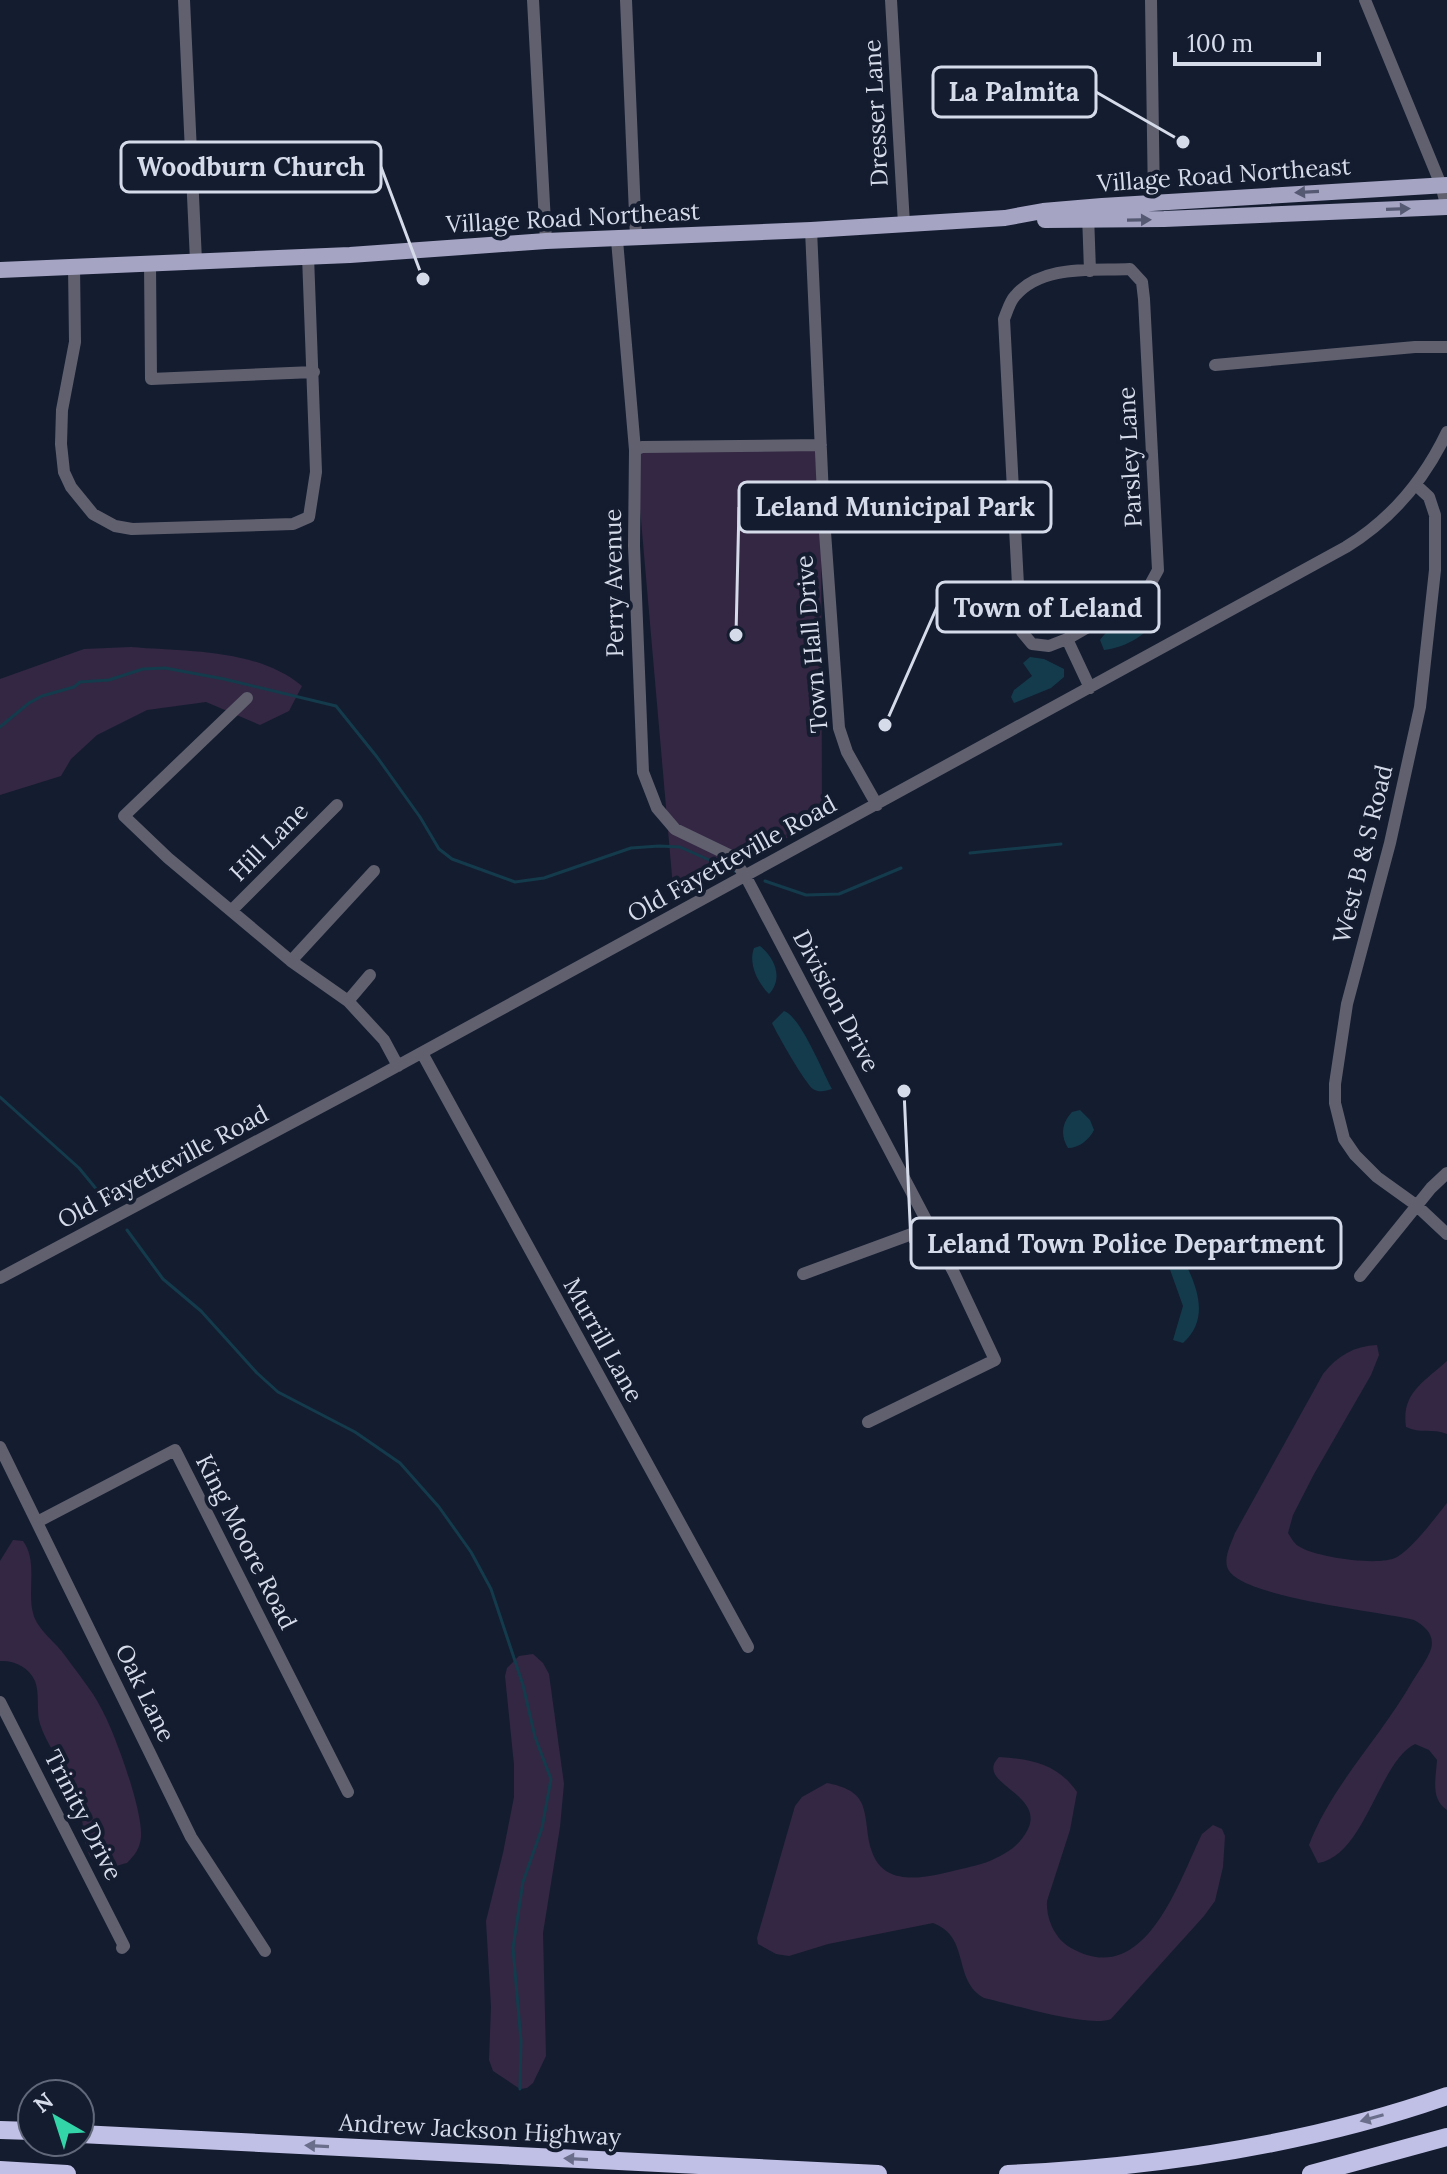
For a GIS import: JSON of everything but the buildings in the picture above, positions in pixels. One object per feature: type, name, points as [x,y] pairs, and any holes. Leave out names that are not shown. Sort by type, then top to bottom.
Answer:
[{"type":"highway","points":[[1008,2174],[1122,2165],[1224,2151],[1352,2124],[1447,2096]]},
{"type":"highway","name":"Andrew Jackson Highway","points":[[96,2135],[878,2174]]},
{"type":"highway","points":[[1311,2174],[1447,2137]]},
{"type":"highway","points":[[0,2170],[67,2174]]},
{"type":"main road","name":"Village Road Northeast","points":[[1088,214],[1154,203],[1444,185]]},
{"type":"main road","name":"Village Road Northeast","points":[[0,270],[1088,214],[1447,208]]},
{"type":"street","points":[[184,0],[196,261]]},
{"type":"street","points":[[533,0],[546,241]]},
{"type":"street","points":[[626,0],[636,238]]},
{"type":"street","name":"Dresser Lane","points":[[891,0],[904,224]]},
{"type":"street","points":[[1151,0],[1154,203]]},
{"type":"street","points":[[1365,0],[1444,185],[1447,208]]},
{"type":"street","points":[[1088,214],[1090,271]]},
{"type":"street","name":"Town Hall Drive","points":[[811,230],[839,728],[847,752],[877,805]]},
{"type":"street","name":"Perry Avenue","points":[[617,240],[635,450],[634,546],[643,772],[657,808],[675,829],[731,856],[746,877]]},
{"type":"street","points":[[74,266],[75,342],[62,421],[64,472],[71,487],[93,514],[115,526],[158,530],[293,524],[309,517],[316,472],[308,256]]},
{"type":"street","points":[[150,263],[151,379],[314,372]]},
{"type":"street","name":"Parsley Lane","points":[[1130,269],[1142,282],[1158,570],[1145,594],[1067,639],[1049,646],[1032,644],[1022,632],[1020,623],[1004,319],[1015,296],[1041,276],[1130,269]]},
{"type":"street","points":[[1215,365],[1415,347],[1447,347]]},
{"type":"street","name":"Old Fayetteville Road","points":[[0,1278],[422,1053],[1346,547],[1387,518],[1416,485],[1447,432]]},
{"type":"street","points":[[635,450],[642,447],[821,445]]},
{"type":"street","name":"West B & S Road","points":[[1416,485],[1429,497],[1435,515],[1435,570],[1420,707],[1390,843],[1347,1004],[1335,1103],[1344,1139],[1355,1155],[1447,1234]]},
{"type":"street","points":[[1067,639],[1090,688]]},
{"type":"street","points":[[247,698],[124,816],[168,858],[291,961],[348,1001],[384,1040],[398,1066]]},
{"type":"street","name":"Hill Lane","points":[[232,910],[337,805]]},
{"type":"street","points":[[291,961],[374,871]]},
{"type":"street","name":"Division Drive","points":[[746,877],[954,1273],[995,1360],[868,1422]]},
{"type":"street","points":[[348,1001],[370,975]]},
{"type":"street","name":"Murrill Lane","points":[[422,1053],[748,1647]]},
{"type":"street","points":[[1360,1276],[1416,1205],[1447,1173]]},
{"type":"street","points":[[803,1274],[928,1228]]},
{"type":"street","name":"Oak Lane","points":[[0,1447],[191,1837],[265,1951]]},
{"type":"street","name":"King Moore Road","points":[[37,1522],[175,1450],[348,1792]]},
{"type":"street","name":"Trinity Drive","points":[[0,1702],[124,1946],[122,1948]]},
{"type":"shaded area","points":[[821,445],[822,819],[674,899],[635,451]]},
{"type":"shaded area","points":[[131,647],[242,658],[284,674],[302,686],[289,711],[260,725],[206,702],[147,710],[97,735],[71,759],[61,776],[0,795],[0,679],[84,649]]},
{"type":"shaded area","points":[[1377,1345],[1379,1355],[1371,1375],[1314,1474],[1293,1515],[1288,1533],[1298,1546],[1308,1551],[1348,1560],[1389,1560],[1410,1547],[1447,1503],[1447,1810],[1436,1794],[1437,1760],[1429,1750],[1415,1744],[1402,1754],[1391,1769],[1348,1844],[1334,1857],[1318,1863],[1309,1845],[1319,1823],[1343,1782],[1422,1666],[1431,1649],[1432,1639],[1425,1628],[1414,1620],[1284,1596],[1258,1588],[1239,1579],[1228,1569],[1226,1560],[1235,1533],[1323,1374],[1347,1353]]},
{"type":"shaded area","points":[[1447,1361],[1447,1434],[1406,1427],[1405,1415],[1411,1397]]},
{"type":"shaded area","points":[[13,1540],[23,1541],[30,1557],[31,1604],[35,1619],[93,1695],[120,1753],[138,1809],[141,1837],[140,1845],[127,1863],[105,1868],[92,1860],[76,1791],[40,1724],[35,1681],[20,1665],[0,1661],[0,1561]]},
{"type":"shaded area","points":[[533,1654],[549,1674],[564,1784],[543,1933],[546,2056],[533,2083],[520,2089],[493,2071],[489,2060],[491,2007],[486,1921],[514,1797],[505,1676],[507,1668],[519,1656]]},
{"type":"shaded area","points":[[999,1757],[1022,1759],[1052,1769],[1077,1792],[1070,1830],[1047,1901],[1053,1928],[1071,1948],[1097,1957],[1119,1955],[1139,1943],[1170,1903],[1202,1834],[1213,1825],[1222,1829],[1225,1836],[1223,1867],[1215,1901],[1111,2019],[1068,2018],[984,1998],[968,1981],[952,1938],[933,1923],[828,1944],[789,1956],[776,1954],[758,1944],[757,1938],[795,1806],[802,1797],[827,1783],[852,1792],[862,1804],[870,1846],[878,1864],[897,1876],[934,1875],[979,1865],[998,1857],[1025,1835],[1031,1817],[1027,1806],[995,1774],[993,1766]]},
{"type":"water","points":[[1150,610],[1157,621],[1146,632],[1126,644],[1104,650],[1100,640],[1110,630],[1129,617]]},
{"type":"water","points":[[1030,657],[1044,659],[1064,669],[1064,677],[1051,688],[1014,703],[1011,697],[1014,690],[1032,676],[1023,663]]},
{"type":"water","points":[[760,946],[776,969],[776,982],[769,994],[753,967],[754,948]]},
{"type":"water","points":[[784,1011],[791,1015],[804,1034],[832,1089],[813,1089],[798,1068],[772,1023]]},
{"type":"water","points":[[1080,1110],[1090,1120],[1094,1130],[1083,1143],[1068,1148],[1063,1134],[1064,1125],[1072,1112]]},
{"type":"water","points":[[1169,1244],[1177,1247],[1198,1296],[1197,1321],[1183,1343],[1173,1340],[1183,1306],[1168,1264],[1165,1247]]},
{"type":"waterway","points":[[0,727],[29,703],[80,682],[109,680],[143,669],[165,668],[224,679],[336,706],[377,757],[439,849],[452,859],[515,882],[544,878],[631,848],[659,846],[680,847],[734,871]]},
{"type":"waterway","points":[[970,853],[1061,844]]},
{"type":"waterway","points":[[765,881],[806,895],[839,894],[901,868]]},
{"type":"waterway","points":[[0,1097],[79,1168],[111,1207]]},
{"type":"waterway","points":[[127,1230],[163,1279],[201,1311],[278,1392],[355,1432],[400,1463],[439,1507],[471,1552],[491,1589],[523,1685],[535,1737],[551,1779],[542,1828],[523,1882],[513,1948],[521,2041],[520,2089]]},
{"type":"place","name":"La Palmita","points":[[1183,142]]},
{"type":"place","name":"Woodburn Church","points":[[423,279]]},
{"type":"place","name":"Leland Municipal Park","points":[[736,635]]},
{"type":"place","name":"Town of Leland","points":[[885,725]]},
{"type":"place","name":"Leland Town Police Department","points":[[904,1091]]}]
